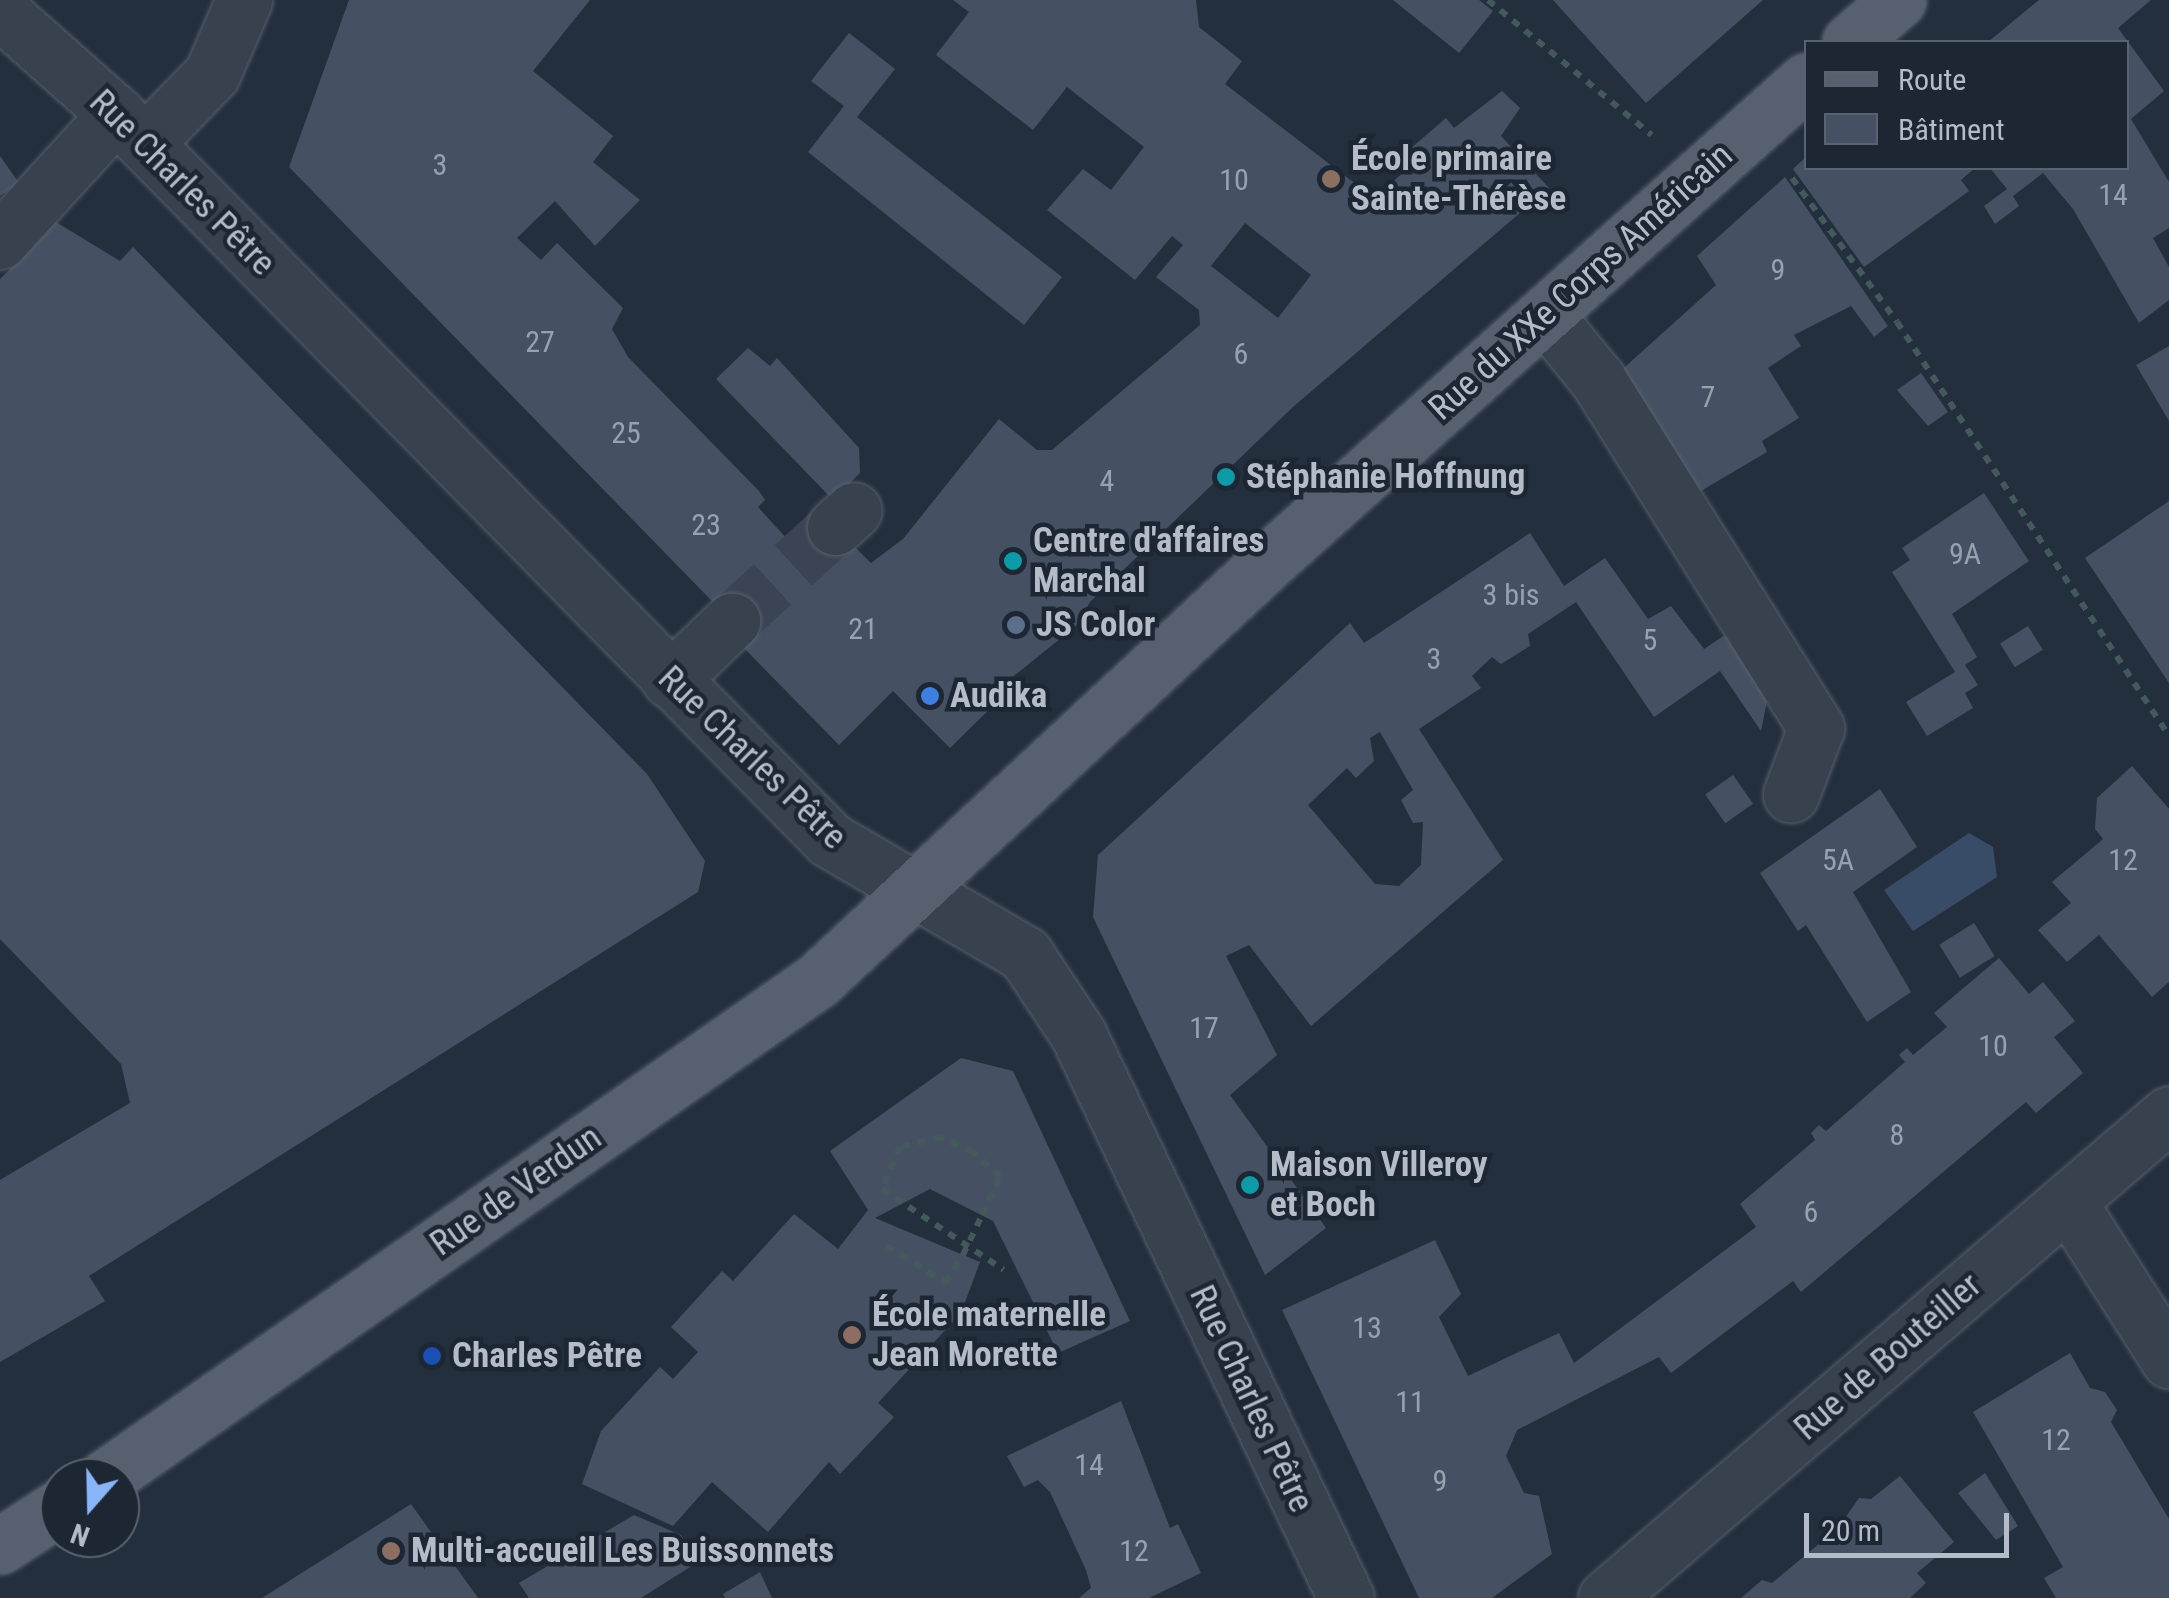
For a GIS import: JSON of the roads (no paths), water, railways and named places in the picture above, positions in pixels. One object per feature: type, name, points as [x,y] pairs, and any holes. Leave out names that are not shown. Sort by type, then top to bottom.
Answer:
[{"type":"main road","points":[[1852,40],[1898,0]]},
{"type":"main road","name":"Rue du XXe Corps Américain","points":[[916,890],[1544,315],[1804,83]]},
{"type":"main road","name":"Rue de Verdun","points":[[134,1458],[818,980],[916,890]]},
{"type":"main road","points":[[0,1546],[40,1520]]},
{"type":"street","points":[[0,240],[130,128],[212,74],[244,0]]},
{"type":"street","name":"Rue Charles Pêtre","points":[[0,11],[130,128],[830,840],[1025,954],[1060,1000],[1346,1598]]},
{"type":"street","points":[[1544,315],[1598,380],[1816,728],[1791,794]]},
{"type":"street","points":[[670,680],[732,622]]},
{"type":"street","name":"Rue de Bouteiller","points":[[1606,1598],[2169,1114]]},
{"type":"street","points":[[2068,1202],[2169,1360]]},
{"type":"water","points":[[1969,833],[1993,847],[1997,877],[1913,931],[1884,890]]},
{"type":"tunnel","points":[[732,621],[835,527]]},
{"type":"place","name":"École primaire Sainte-Thérèse","points":[[1331,179]]},
{"type":"place","name":"Stéphanie Hoffnung","points":[[1226,477]]},
{"type":"place","name":"Centre d'affaires Marchal","points":[[1013,561]]},
{"type":"place","name":"JS Color","points":[[1016,625]]},
{"type":"place","name":"Audika","points":[[930,696]]},
{"type":"place","name":"Maison Villeroy et Boch","points":[[1250,1185]]},
{"type":"place","name":"École maternelle Jean Morette","points":[[852,1335]]},
{"type":"place","name":"Charles Pêtre","points":[[432,1356]]},
{"type":"place","name":"Multi-accueil Les Buissonnets","points":[[391,1551]]}]
